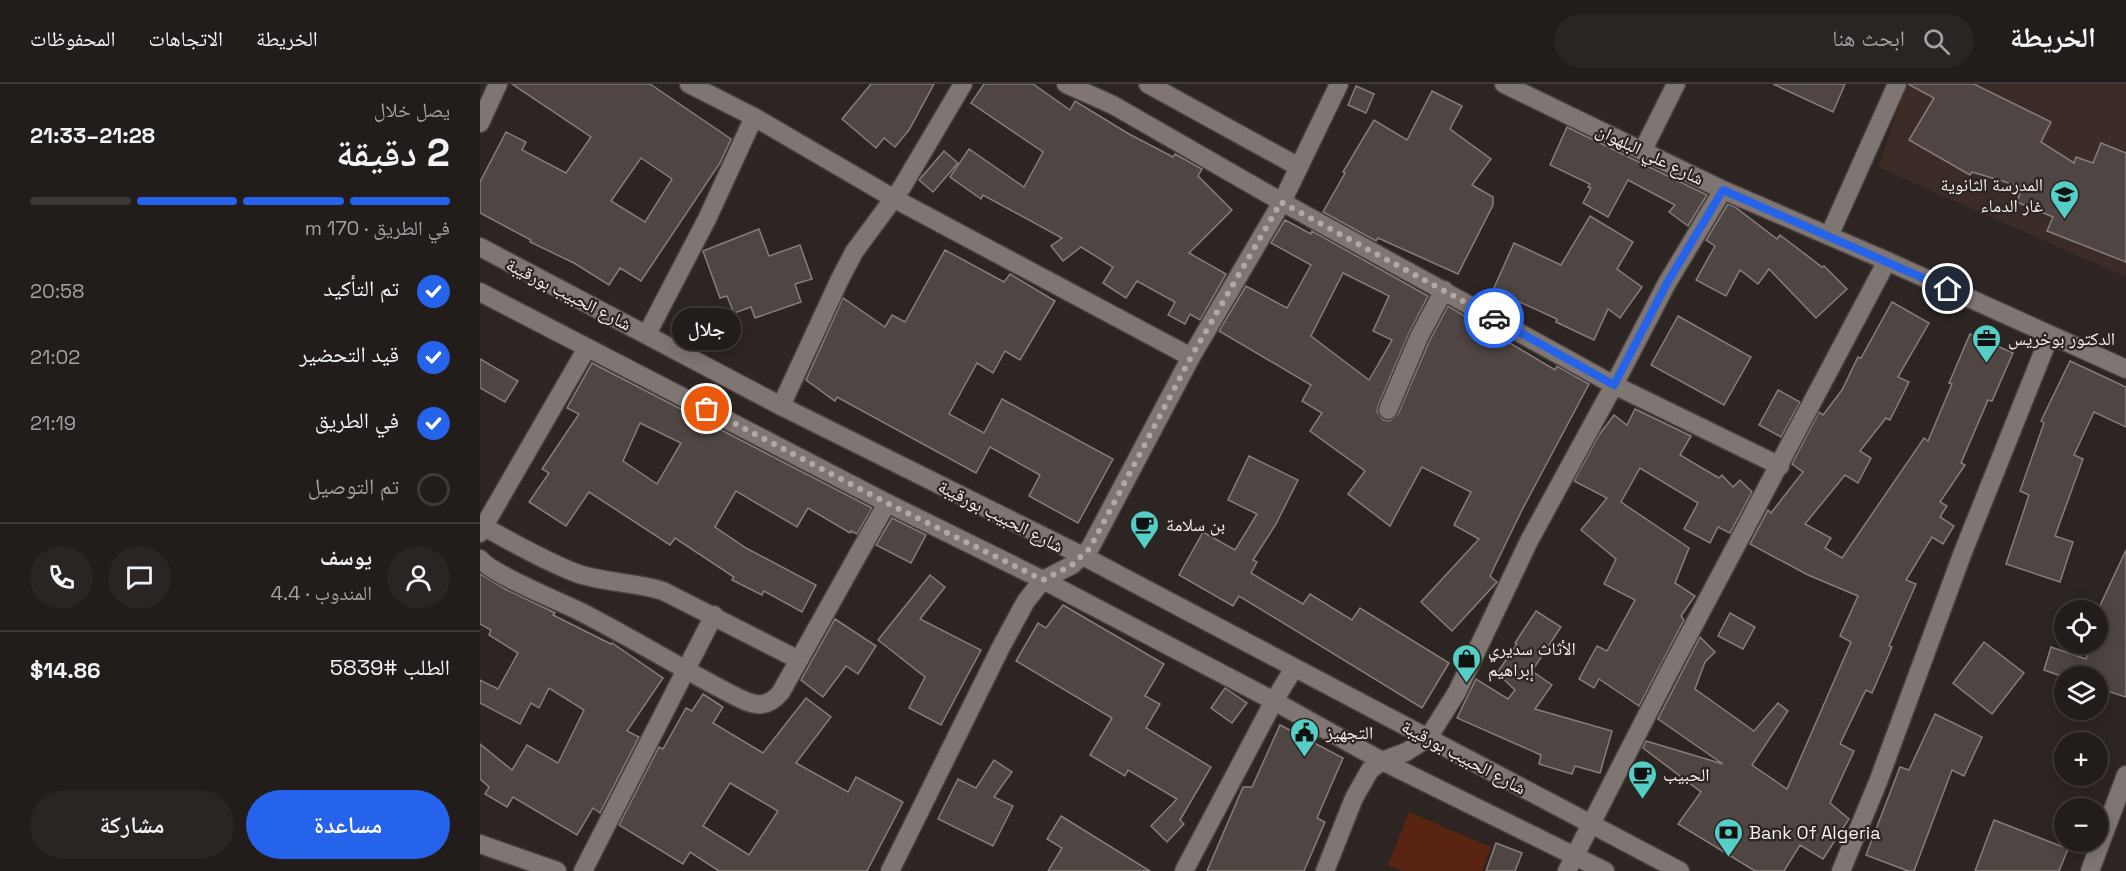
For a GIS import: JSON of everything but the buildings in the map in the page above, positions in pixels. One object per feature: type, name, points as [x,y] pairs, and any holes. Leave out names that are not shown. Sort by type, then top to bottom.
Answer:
[{"type":"street","points":[[480,123],[498,84]]},
{"type":"street","points":[[689,84],[754,117],[893,198],[1191,357]]},
{"type":"street","points":[[781,406],[854,252],[926,149],[963,84]]},
{"type":"street","points":[[1066,84],[1113,105],[1281,202],[1614,385],[1780,466]]},
{"type":"street","points":[[1148,84],[1299,167]]},
{"type":"street","points":[[890,871],[1026,601],[1043,580],[1063,570],[1090,548],[1191,357],[1281,202],[1339,84]]},
{"type":"street","name":"شارع علي البلهوان","points":[[1504,84],[1723,190],[2126,369]]},
{"type":"street","points":[[1642,150],[1676,84]]},
{"type":"street","points":[[1829,236],[1897,84]]},
{"type":"street","points":[[647,334],[707,219],[754,117]]},
{"type":"street","points":[[1325,871],[1354,798],[1370,770],[1382,761],[1406,752],[1428,738],[1457,692],[1529,542],[1667,283],[1723,190]]},
{"type":"street","name":"شارع الحبيب بورقيبة","points":[[480,247],[781,406],[1083,556],[1680,871]]},
{"type":"street","points":[[1571,864],[1887,261]]},
{"type":"street","points":[[1388,410],[1419,337],[1444,290]]},
{"type":"street","name":"شارع الحبيب بورقيبة","points":[[480,292],[1274,701],[1571,864],[1605,871]]},
{"type":"street","points":[[1841,871],[1878,782],[1963,552],[2050,335]]},
{"type":"street","points":[[587,348],[482,530],[578,573],[663,591],[799,660]]},
{"type":"street","points":[[480,559],[498,572],[582,613],[746,702],[758,705],[774,700],[781,692],[887,503]]},
{"type":"street","points":[[583,871],[714,615]]},
{"type":"street","points":[[1184,871],[1274,701],[1294,668]]},
{"type":"street","points":[[2090,871],[2126,775]]},
{"type":"street","points":[[480,844],[558,871]]},
{"type":"shaded area","name":"المدرسة الثانوية غار الدماء","points":[[1897,84],[2126,84],[2126,277],[1878,167],[1901,101]]},
{"type":"shaded area","points":[[1409,812],[1491,847],[1482,871],[1403,871],[1388,865]]},
{"type":"way so far","points":[[707,409],[887,503],[1043,580],[1072,565],[1090,548],[1191,357],[1281,202],[1494,318]]},
{"type":"place","name":"المدرسة الثانوية غار الدماء","points":[[2064,220]]},
{"type":"place","name":"الدكتور بوخريس","points":[[1987,364]]},
{"type":"place","name":"جلال","points":[[707,409]]},
{"type":"place","name":"بن سلامة","points":[[1145,550]]},
{"type":"place","name":"الأثاث سديري إبراهيم","points":[[1467,684]]},
{"type":"place","name":"التجهيز","points":[[1305,758]]},
{"type":"place","name":"الحبيب","points":[[1642,800]]},
{"type":"place","name":"Bank Of Algeria","points":[[1728,858]]},
{"type":"route","points":[[1494,318],[1614,385],[1667,283],[1723,190],[1948,289]]}]
